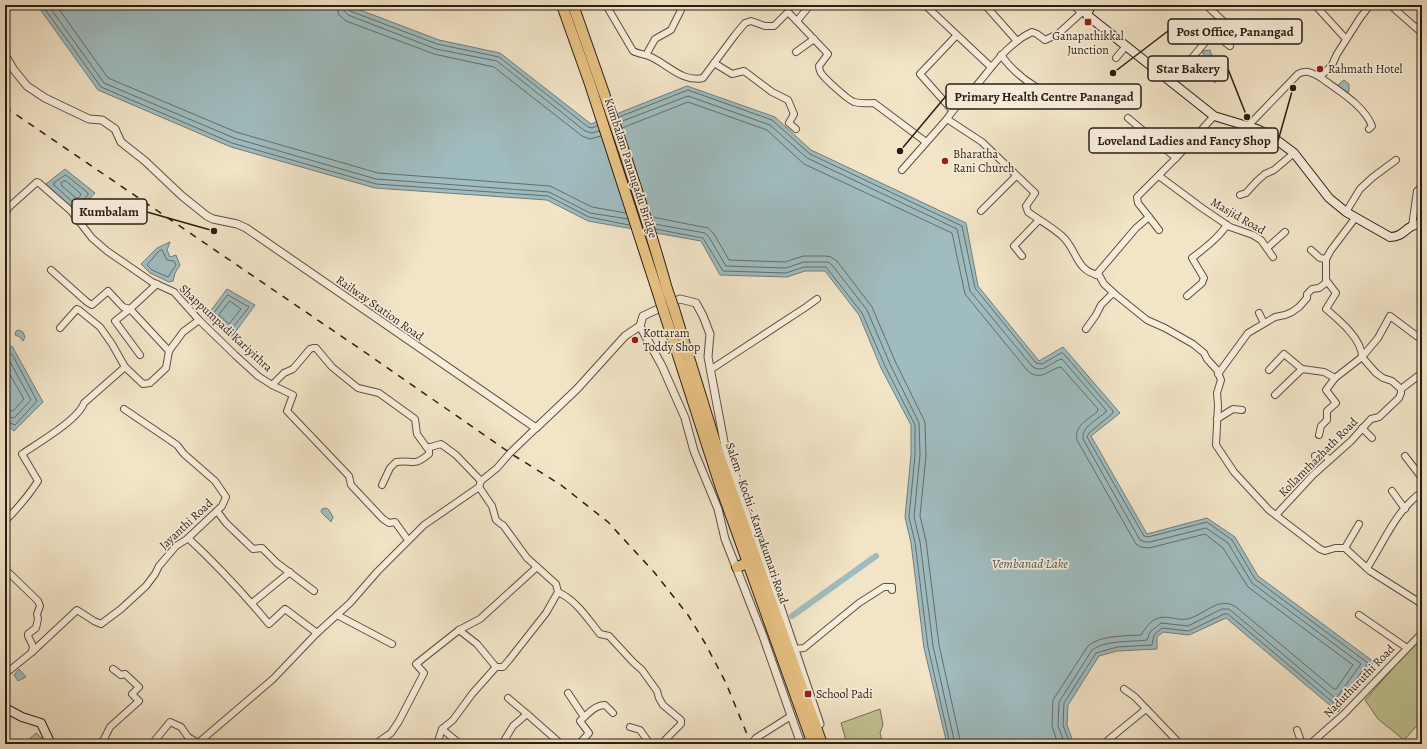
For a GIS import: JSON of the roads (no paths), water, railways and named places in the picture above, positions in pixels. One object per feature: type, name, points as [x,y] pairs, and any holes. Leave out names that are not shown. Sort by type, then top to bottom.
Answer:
[{"type":"highway","name":"Kumbalam Panangadu Bridge","points":[[562,5],[589,81],[648,263],[662,291]]},
{"type":"highway","name":"Kumbalam Panangadu Bridge","points":[[573,5],[602,86],[658,258],[662,291]]},
{"type":"highway","name":"Salem - Kochi - Kanyakumari Road","points":[[662,291],[674,309],[720,458],[822,744]]},
{"type":"highway","name":"Salem - Kochi - Kanyakumari Road","points":[[662,291],[659,311],[813,744]]},
{"type":"highway","points":[[737,567],[748,563]]},
{"type":"main road","points":[[1090,5],[1084,14],[1214,116],[1257,129],[1274,138],[1294,153],[1329,198],[1346,212],[1390,237],[1398,237],[1412,226],[1422,224]]},
{"type":"main road","points":[[5,708],[22,717],[41,723],[52,744]]},
{"type":"street","points":[[606,5],[632,51],[637,54],[646,55],[683,76],[695,80],[703,78],[734,35],[745,23],[751,21],[765,26],[774,26],[786,13],[789,13],[828,54],[819,66],[820,72],[827,80],[855,102],[865,104],[874,103],[926,142]]},
{"type":"street","points":[[797,21],[810,5]]},
{"type":"street","points":[[925,5],[956,36],[991,67]]},
{"type":"street","points":[[985,5],[1017,41]]},
{"type":"street","points":[[902,170],[947,119],[952,110],[975,87],[1001,55],[1017,41],[1032,32],[1045,40],[1058,34],[1084,14],[1074,5]]},
{"type":"street","points":[[1171,83],[1223,21],[1206,5]]},
{"type":"street","points":[[1315,5],[1346,39]]},
{"type":"street","points":[[1320,77],[1332,65],[1346,39],[1370,5]]},
{"type":"street","points":[[1390,5],[1422,33]]},
{"type":"street","points":[[646,55],[655,39],[671,30],[683,6]]},
{"type":"street","points":[[1213,33],[1230,46]]},
{"type":"street","points":[[952,110],[920,74],[956,36]]},
{"type":"street","points":[[796,52],[814,39]]},
{"type":"street","points":[[1116,58],[1126,46]]},
{"type":"street","name":"Railway Station Road","points":[[5,55],[14,70],[27,86],[45,98],[89,119],[102,120],[116,129],[120,142],[145,161],[182,196],[207,216],[246,228],[536,428]]},
{"type":"street","points":[[1001,55],[1009,67],[1035,86],[1063,99]]},
{"type":"street","points":[[714,63],[732,74],[744,71],[772,92],[788,100],[794,114],[788,123],[796,129]]},
{"type":"street","points":[[1247,127],[1302,71],[1310,72],[1320,77],[1361,109],[1370,120],[1372,126],[1369,129]]},
{"type":"street","points":[[1159,230],[1138,203],[1137,197],[1159,176],[1214,116]]},
{"type":"street","points":[[1128,118],[1176,158]]},
{"type":"street","points":[[947,119],[982,142],[1035,193],[1026,206],[1028,212],[1063,236],[1085,270],[1098,275],[1104,284],[1147,320],[1193,344],[1204,353],[1207,359],[1217,370],[1221,380],[1218,393],[1216,445],[1234,472],[1276,515],[1320,549],[1345,548],[1367,568],[1422,604]]},
{"type":"street","points":[[1240,195],[1246,193],[1265,174],[1274,170],[1294,153]]},
{"type":"street","points":[[1346,212],[1360,189],[1396,160]]},
{"type":"street","points":[[981,211],[1016,176]]},
{"type":"street","name":"Masjid Road","points":[[1159,176],[1227,225],[1253,235],[1261,240],[1267,248],[1285,232]]},
{"type":"street","name":"Shappumpadi Kariyithra","points":[[5,216],[8,208],[36,182],[39,183],[71,211],[92,238],[107,251],[157,284],[174,292],[199,320],[258,376],[272,385],[284,374],[293,369],[310,349],[316,348],[326,358],[332,368],[358,388],[379,393],[415,419],[417,434],[427,448],[429,447]]},
{"type":"street","points":[[1412,226],[1417,192],[1422,186]]},
{"type":"street","points":[[1098,275],[1136,228],[1149,217]]},
{"type":"street","points":[[1356,217],[1326,259],[1326,280],[1336,292],[1326,309],[1350,332],[1362,350],[1362,357],[1376,373],[1383,378],[1392,381],[1400,389],[1422,372]]},
{"type":"street","points":[[1022,256],[1014,246],[1039,220]]},
{"type":"street","points":[[1187,296],[1202,283],[1204,278],[1192,258],[1216,238],[1227,225]]},
{"type":"street","points":[[1267,248],[1273,257]]},
{"type":"street","points":[[1311,250],[1320,258],[1326,259]]},
{"type":"street","points":[[51,270],[87,302],[92,304],[108,291],[123,307],[130,309],[169,352]]},
{"type":"street","points":[[1218,374],[1248,333],[1275,316],[1285,315],[1292,312],[1307,298],[1307,294],[1312,289],[1319,288],[1327,282]]},
{"type":"street","points":[[140,355],[115,321],[157,284]]},
{"type":"street","points":[[1086,328],[1096,315],[1101,304],[1113,292]]},
{"type":"street","points":[[152,744],[170,722],[181,726],[188,737],[198,743],[273,679],[317,633],[337,616],[424,525],[480,484],[497,468],[510,453],[576,389],[625,336],[640,326],[643,316],[659,311],[680,299],[696,303],[710,334],[708,357],[727,458],[735,476],[742,502],[763,555],[827,744]]},
{"type":"street","points":[[710,370],[806,308],[817,299]]},
{"type":"street","points":[[60,328],[77,309],[79,310],[100,327],[125,367],[142,384],[150,383],[166,368],[169,352],[183,332],[199,320]]},
{"type":"street","points":[[1259,313],[1264,323]]},
{"type":"street","points":[[1319,435],[1321,426],[1327,420],[1327,411],[1336,403],[1326,390],[1335,378],[1362,357],[1378,338],[1390,316],[1422,340]]},
{"type":"street","points":[[640,326],[662,366],[685,418],[694,451],[718,508],[725,539],[737,567],[801,744]]},
{"type":"street","points":[[1269,370],[1284,354],[1302,369],[1324,372],[1335,378]]},
{"type":"street","points":[[5,521],[34,488],[38,481],[22,454],[59,430],[82,409],[84,403],[125,367]]},
{"type":"street","points":[[1275,395],[1302,369]]},
{"type":"street","points":[[272,385],[293,396],[287,411],[349,476],[351,485],[383,519],[389,523],[394,522],[408,540]]},
{"type":"street","name":"Kollamthazhath Road","points":[[1276,515],[1329,460],[1351,441],[1371,419],[1379,417],[1399,398],[1401,393],[1400,389]]},
{"type":"street","name":"Jayanthi Road","points":[[5,674],[31,653],[77,610],[101,624],[121,609],[146,586],[156,574],[159,566],[176,546],[188,538],[222,506],[226,497],[215,481],[184,454],[177,445],[124,409]]},
{"type":"street","points":[[1217,419],[1233,409],[1242,410]]},
{"type":"street","points":[[1362,428],[1372,438]]},
{"type":"street","points":[[382,485],[390,468],[396,462],[404,460],[411,463],[419,462],[429,454],[429,447],[441,444],[456,455],[480,484],[492,506],[496,520],[503,525],[527,558],[556,584],[558,592],[546,613],[503,667],[496,666],[477,644],[459,630]]},
{"type":"street","points":[[1315,456],[1324,455],[1329,460]]},
{"type":"street","points":[[1405,456],[1422,478]]},
{"type":"street","points":[[1392,491],[1405,509]]},
{"type":"street","points":[[1367,568],[1388,532],[1405,509],[1422,492]]},
{"type":"street","points":[[217,511],[226,523],[252,549],[262,548],[277,563],[314,591]]},
{"type":"street","points":[[1345,548],[1359,524]]},
{"type":"street","points":[[188,538],[216,564],[269,624],[285,609],[317,633]]},
{"type":"street","points":[[375,744],[391,733],[408,705],[424,673],[416,664],[459,630],[480,619],[537,567]]},
{"type":"street","points":[[5,569],[38,601],[40,606],[36,614],[38,619],[36,628],[28,634],[33,646],[31,653]]},
{"type":"street","points":[[252,603],[290,572]]},
{"type":"street","points":[[794,649],[804,648],[860,603],[884,587],[892,587],[892,590]]},
{"type":"street","points":[[558,592],[576,604],[600,634],[609,636],[642,670],[658,692],[659,698],[663,705],[681,720],[681,724],[661,744]]},
{"type":"street","points":[[1359,615],[1407,648]]},
{"type":"street","points":[[337,616],[392,644]]},
{"type":"street","name":"Naduthuruthi Road","points":[[1310,744],[1344,714],[1407,648],[1421,636]]},
{"type":"street","points":[[437,744],[442,729],[453,720],[472,694],[496,666]]},
{"type":"street","points":[[100,744],[110,727],[139,701],[132,694],[139,687],[125,674],[121,675],[113,669]]},
{"type":"street","points":[[1124,688],[1135,697],[1180,744]]},
{"type":"street","points":[[568,693],[584,717]]},
{"type":"street","points":[[508,698],[557,743]]},
{"type":"street","points":[[579,744],[589,733],[580,721],[584,717],[599,705],[605,705],[613,713]]},
{"type":"street","points":[[1108,740],[1146,709]]},
{"type":"street","points":[[502,744],[513,726],[527,714]]},
{"type":"street","points":[[751,744],[756,738],[791,716]]},
{"type":"street","points":[[630,727],[640,730],[650,744]]},
{"type":"street","points":[[442,729],[460,744]]},
{"type":"street","points":[[1297,730],[1302,744]]},
{"type":"water","name":"Vembanad Lake","points":[[37,5],[347,5],[439,40],[500,53],[591,124],[687,86],[775,117],[811,150],[966,223],[978,286],[1039,361],[1063,347],[1120,413],[1091,436],[1147,534],[1207,518],[1235,537],[1258,576],[1374,662],[1338,712],[1226,618],[1189,635],[1163,632],[1157,637],[1157,649],[1117,651],[1099,656],[1068,705],[1067,725],[1074,744],[947,744],[924,648],[911,543],[905,517],[911,455],[911,425],[881,368],[859,315],[825,271],[805,271],[787,277],[720,275],[701,241],[588,221],[547,200],[375,188],[231,147],[98,90]]},
{"type":"water","points":[[1210,50],[1214,63],[1215,83],[1202,51]]},
{"type":"water","points":[[1344,80],[1349,84],[1349,91],[1346,96],[1338,85]]},
{"type":"water","points":[[65,169],[95,193],[77,212],[46,184]]},
{"type":"water","points":[[170,242],[167,250],[170,257],[176,255],[180,265],[175,273],[173,281],[169,282],[150,273],[141,264],[157,248]]},
{"type":"water","points":[[227,289],[255,305],[231,338],[206,317]]},
{"type":"water","points":[[19,330],[23,332],[25,337],[23,341],[20,337],[15,335],[16,331]]},
{"type":"water","points":[[12,346],[43,402],[14,431],[5,424],[5,352]]},
{"type":"water","points":[[326,508],[333,517],[331,522],[321,512],[322,509]]},
{"type":"water","points":[[19,669],[26,677],[18,681],[14,675]]},
{"type":"waterway","points":[[792,616],[876,556]]},
{"type":"railway","points":[[5,107],[510,453],[561,485],[608,522],[654,572],[688,615],[726,683],[751,744]]},
{"type":"place","name":"Ganapathikkal Junction","points":[[1088,22]]},
{"type":"place","name":"Rahmath Hotel","points":[[1320,69]]},
{"type":"place","name":"Post Office, Panangad","points":[[1113,73]]},
{"type":"place","name":"Loveland Ladies and Fancy Shop","points":[[1293,88]]},
{"type":"place","name":"Star Bakery","points":[[1247,117]]},
{"type":"place","name":"Primary Health Centre Panangad","points":[[900,151]]},
{"type":"place","name":"Bharatha Rani Church","points":[[945,161]]},
{"type":"place","name":"Kumbalam","points":[[214,231]]},
{"type":"place","name":"Kottaram Toddy Shop","points":[[635,340]]},
{"type":"place","name":"School Padi","points":[[808,694]]}]
